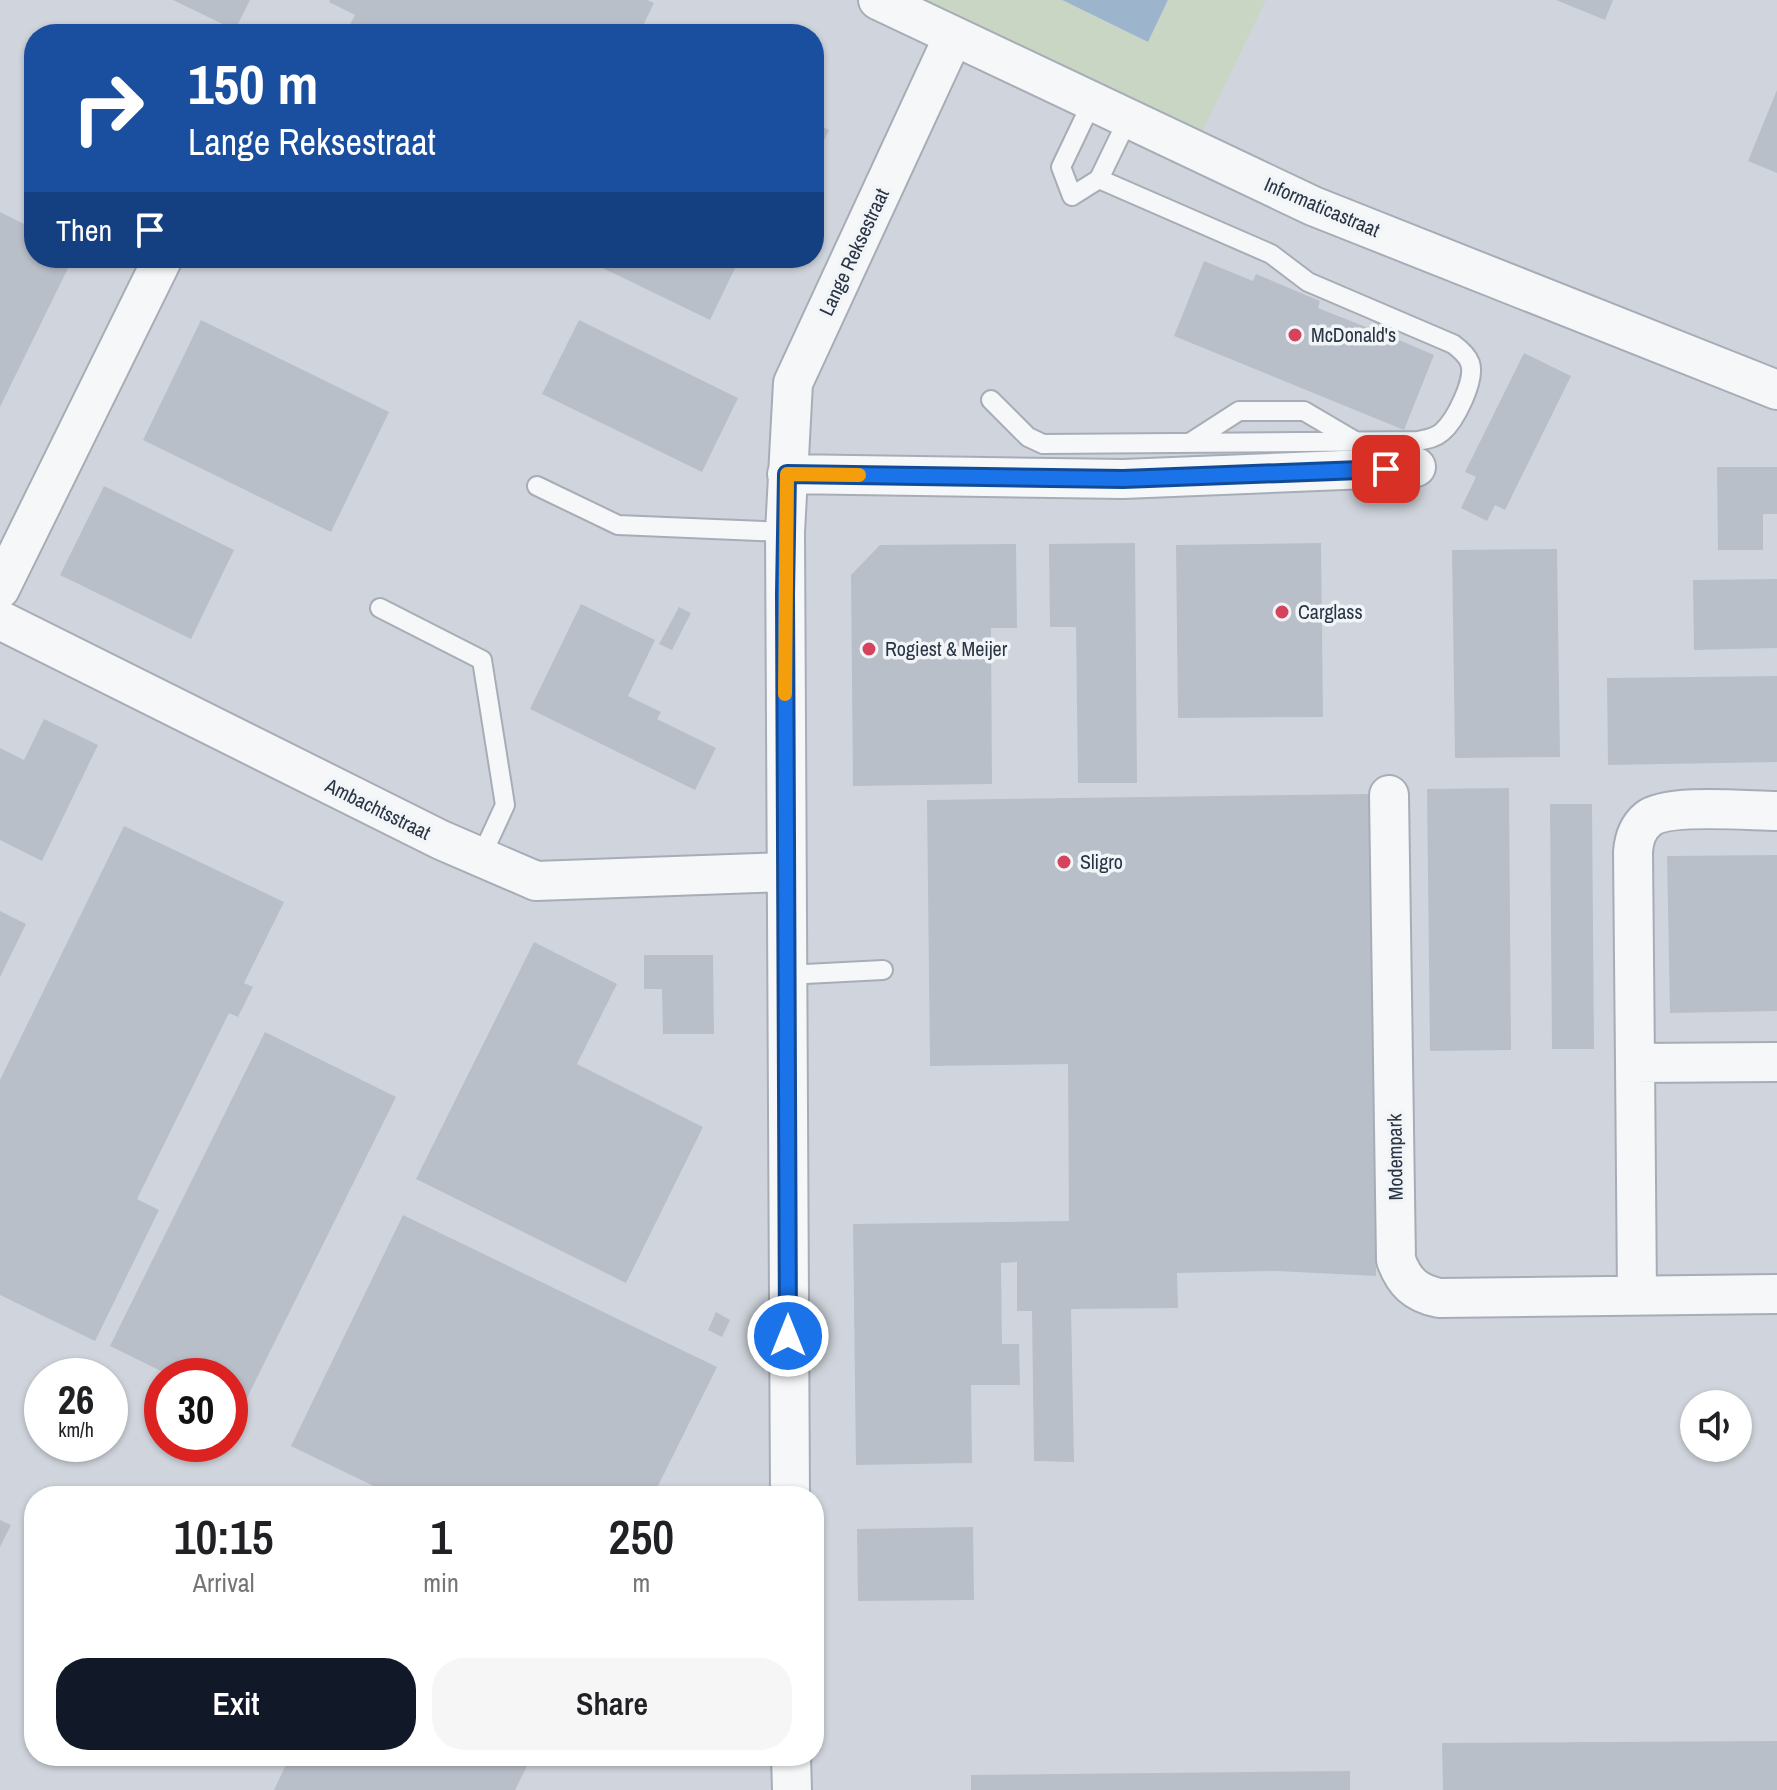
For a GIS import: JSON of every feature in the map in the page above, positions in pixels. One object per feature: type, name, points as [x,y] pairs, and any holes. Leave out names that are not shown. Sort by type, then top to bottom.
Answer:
[{"type":"street","name":"Informaticastraat","points":[[878,0],[1313,206],[1777,390]]},
{"type":"street","name":"Lange Reksestraat","points":[[790,1486],[785,532],[793,383],[953,37]]},
{"type":"street","points":[[0,589],[158,268]]},
{"type":"street","points":[[787,474],[1123,479],[1416,467]]},
{"type":"street","name":"Ambachtsstraat","points":[[0,620],[441,840],[536,881],[785,872]]},
{"type":"street","name":"Modempark","points":[[1389,795],[1396,1260],[1410,1286],[1424,1295],[1439,1298],[1777,1294]]},
{"type":"street","points":[[1637,1295],[1634,839],[1647,820],[1669,810],[1777,811]]},
{"type":"street","points":[[1635,1063],[1777,1062]]},
{"type":"street","points":[[791,1766],[792,1790]]},
{"type":"lane","points":[[1092,102],[1061,167],[1072,196],[1099,179],[1128,119]]},
{"type":"lane","points":[[991,400],[1028,437],[1043,444],[1418,441],[1434,438],[1443,431],[1468,388],[1472,372],[1469,361],[1453,344],[1308,282],[1271,254],[1099,179]]},
{"type":"lane","points":[[1191,442],[1239,411],[1304,411],[1355,441]]},
{"type":"lane","points":[[537,486],[618,525],[785,532]]},
{"type":"lane","points":[[380,608],[482,660],[505,805],[481,857]]},
{"type":"lane","points":[[786,975],[883,970]]},
{"type":"shaded area","points":[[0,0],[1055,0],[1150,46],[1172,0],[1777,0],[1777,1790],[0,1790]]},
{"type":"green space","points":[[925,0],[1062,0],[1148,42],[1168,0],[1266,0],[1202,132]]},
{"type":"water","points":[[1062,0],[1168,0],[1148,42]]},
{"type":"building","points":[[173,0],[250,0],[238,24],[223,24]]},
{"type":"building","points":[[647,0],[654,3],[644,24],[350,24],[355,15],[329,2]]},
{"type":"building","points":[[1556,0],[1613,0],[1605,20]]},
{"type":"building","points":[[1777,90],[1777,173],[1748,161]]},
{"type":"building","points":[[0,212],[24,224],[24,268],[68,268],[0,407]]},
{"type":"building","points":[[1204,261],[1253,281],[1256,274],[1320,301],[1318,308],[1371,329],[1375,322],[1388,328],[1385,334],[1434,355],[1404,430],[1174,336]]},
{"type":"building","points":[[603,268],[735,268],[710,320]]},
{"type":"building","points":[[201,320],[389,412],[331,532],[143,440]]},
{"type":"building","points":[[579,320],[738,398],[702,472],[542,394]]},
{"type":"building","points":[[1524,353],[1571,376],[1505,510],[1495,505],[1487,521],[1461,508],[1476,477],[1465,472]]},
{"type":"building","points":[[1717,467],[1777,467],[1777,514],[1763,514],[1763,550],[1718,550]]},
{"type":"building","points":[[104,486],[234,550],[191,639],[60,575]]},
{"type":"building","points":[[1135,543],[1137,783],[1078,783],[1076,627],[1050,627],[1049,544]]},
{"type":"building","points":[[1321,543],[1323,717],[1178,718],[1176,545]]},
{"type":"building","points":[[1016,544],[1017,628],[991,628],[992,784],[853,786],[851,575],[880,545]]},
{"type":"building","points":[[1557,549],[1560,757],[1455,758],[1452,550]]},
{"type":"building","points":[[1777,579],[1777,648],[1694,650],[1693,580]]},
{"type":"building","points":[[581,604],[655,640],[628,696],[661,712],[657,719],[716,748],[695,790],[530,709]]},
{"type":"building","points":[[679,607],[691,613],[672,650],[659,644]]},
{"type":"building","points":[[1777,676],[1777,762],[1608,765],[1607,678]]},
{"type":"building","points":[[44,719],[98,745],[42,861],[0,840],[0,748],[24,760]]},
{"type":"building","points":[[1509,788],[1511,1050],[1430,1051],[1427,789]]},
{"type":"building","points":[[1370,794],[1376,1276],[1277,1271],[1177,1273],[1178,1308],[1071,1309],[1074,1462],[1034,1461],[1032,1311],[1017,1311],[1017,1262],[1001,1263],[1002,1344],[1019,1344],[1020,1385],[971,1385],[972,1463],[856,1465],[853,1224],[1069,1221],[1068,1064],[930,1066],[927,800]]},
{"type":"building","points":[[1550,804],[1592,804],[1594,1049],[1552,1049]]},
{"type":"building","points":[[124,826],[284,902],[244,983],[253,987],[238,1017],[229,1013],[137,1199],[159,1210],[95,1341],[0,1295],[0,1080]]},
{"type":"building","points":[[1777,855],[1777,1011],[1670,1013],[1667,856]]},
{"type":"building","points":[[0,911],[26,924],[0,977]]},
{"type":"building","points":[[534,942],[617,984],[577,1064],[703,1127],[626,1283],[416,1179]]},
{"type":"building","points":[[644,955],[713,955],[714,1034],[663,1034],[662,989],[644,989]]},
{"type":"building","points":[[265,1032],[396,1097],[248,1396],[248,1358],[144,1358],[144,1363],[110,1346]]},
{"type":"building","points":[[403,1215],[717,1367],[658,1486],[373,1486],[291,1446]]},
{"type":"building","points":[[716,1312],[730,1320],[722,1337],[708,1330]]},
{"type":"building","points":[[0,1520],[11,1525],[0,1547]]},
{"type":"building","points":[[973,1527],[974,1600],[858,1601],[857,1529]]},
{"type":"building","points":[[1777,1741],[1777,1790],[1443,1790],[1442,1743]]},
{"type":"building","points":[[285,1766],[527,1766],[515,1790],[274,1790]]},
{"type":"building","points":[[1350,1771],[1350,1790],[971,1790],[971,1775]]},
{"type":"slow traffic","points":[[785,694],[787,474],[859,475]]},
{"type":"place","name":"McDonald's","points":[[1295,335]]},
{"type":"place","name":"Carglass","points":[[1282,612]]},
{"type":"place","name":"Rogiest & Meijer","points":[[869,649]]},
{"type":"place","name":"Sligro","points":[[1064,862]]},
{"type":"route","points":[[788,1336],[785,898],[787,474],[1123,479],[1386,469]]}]
